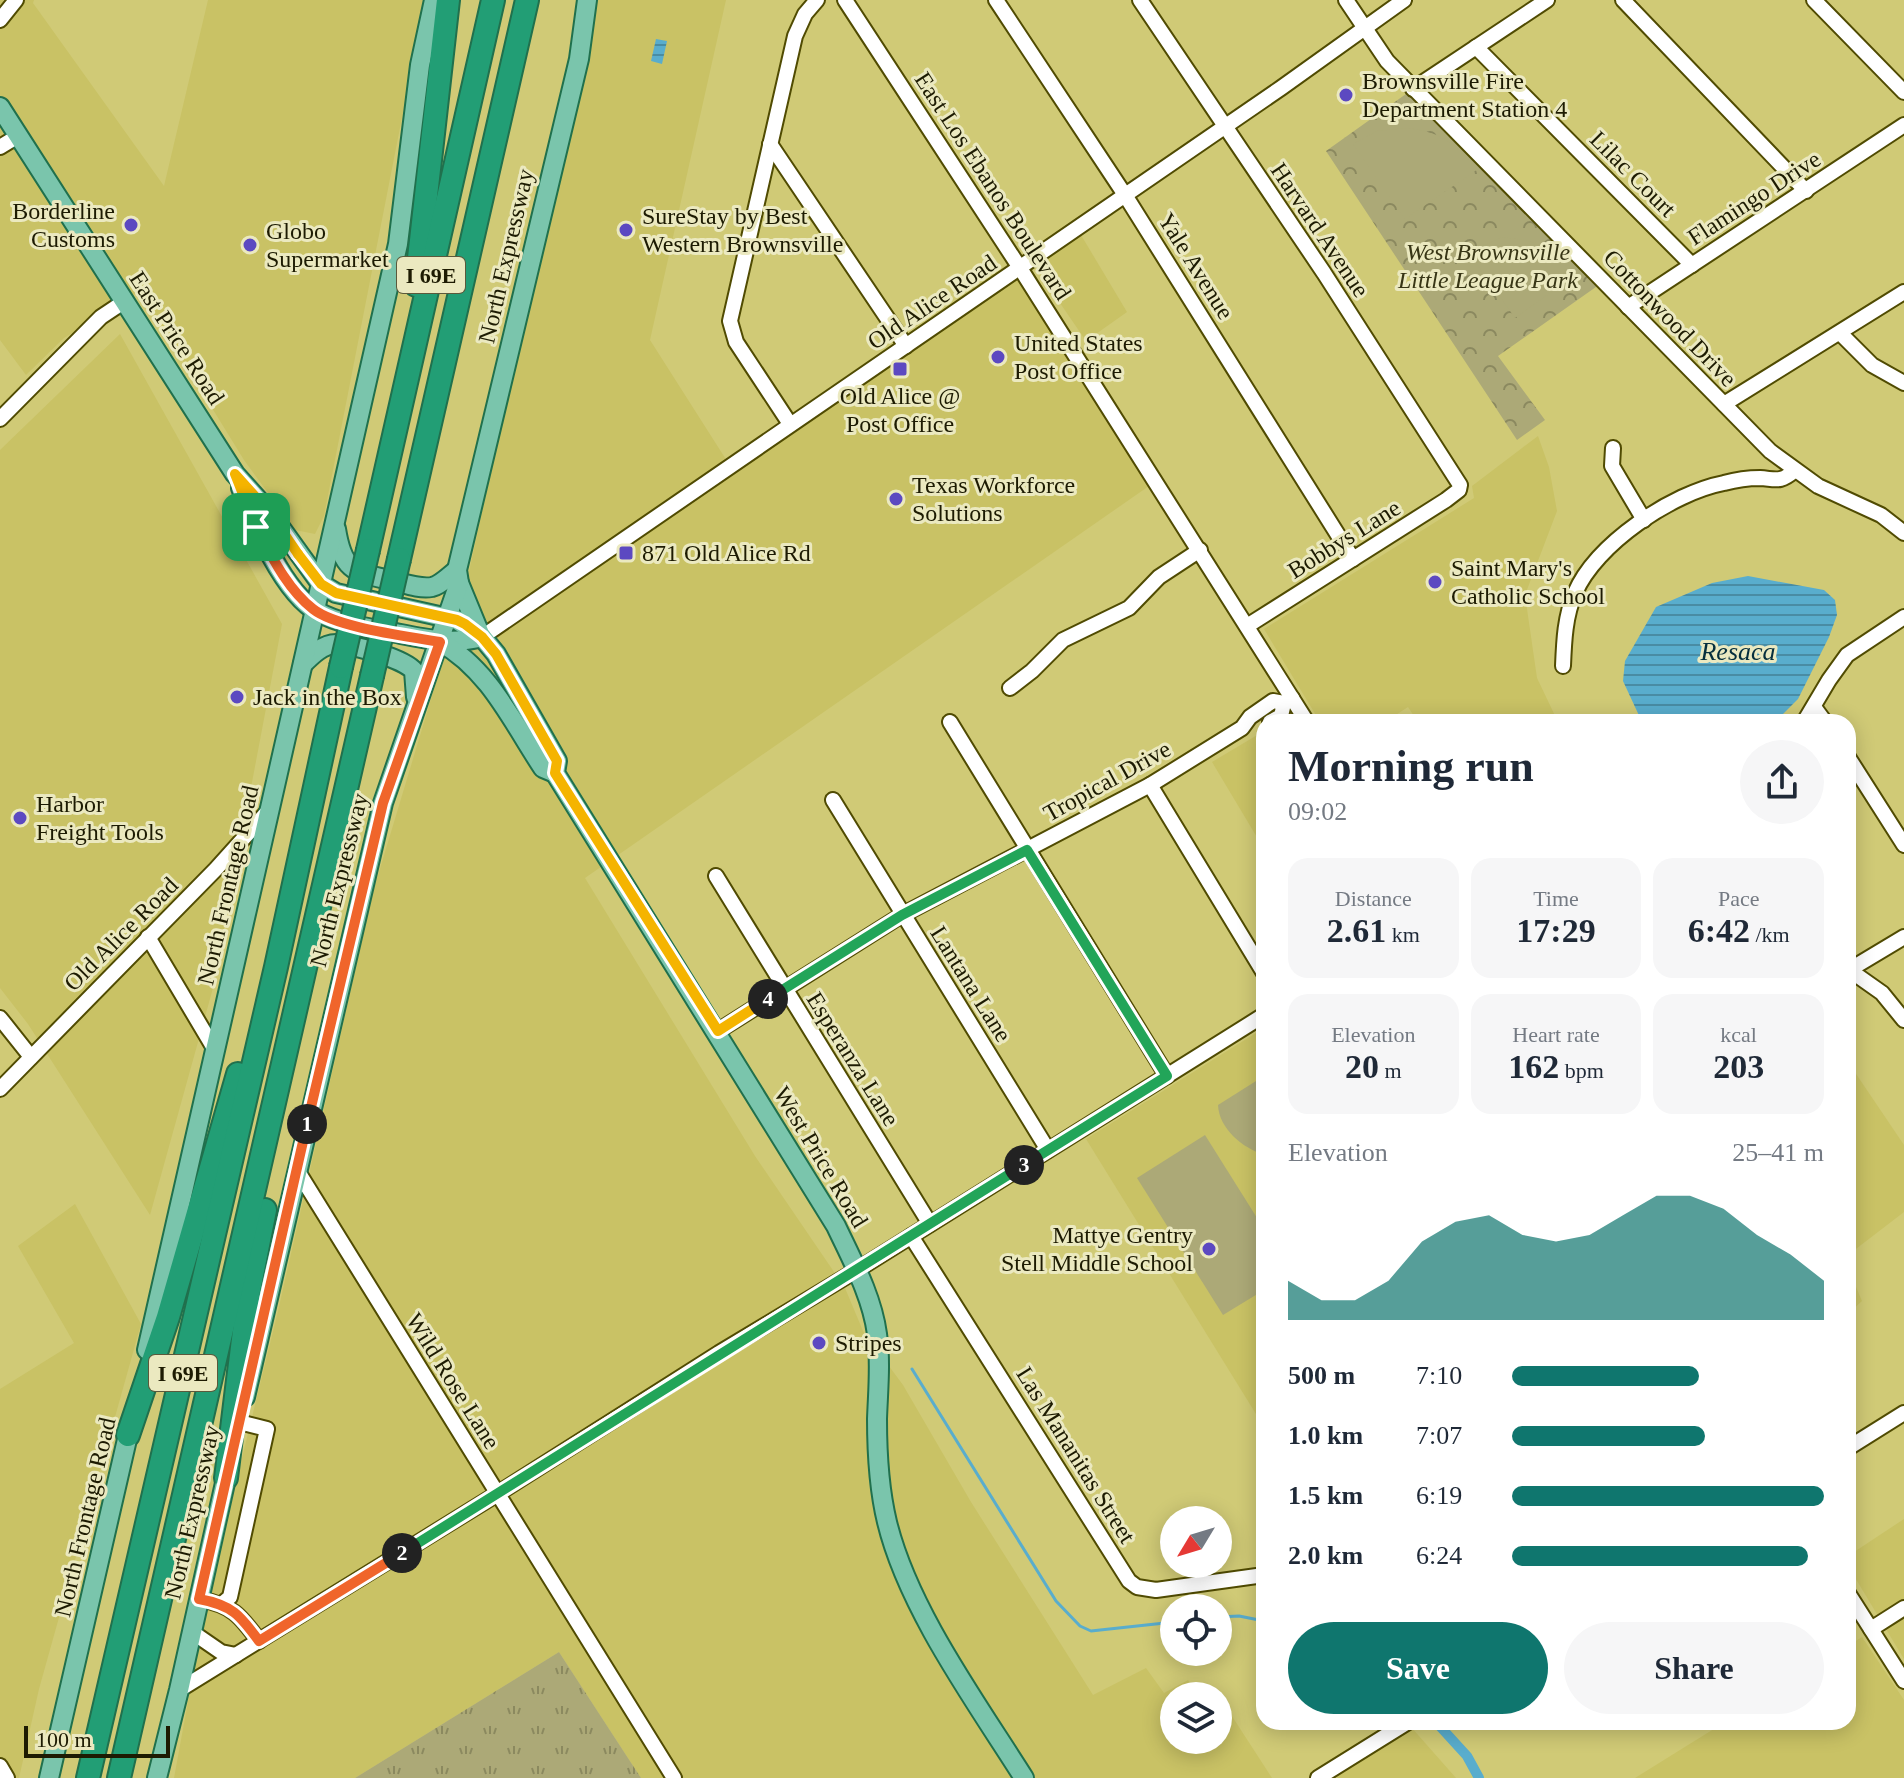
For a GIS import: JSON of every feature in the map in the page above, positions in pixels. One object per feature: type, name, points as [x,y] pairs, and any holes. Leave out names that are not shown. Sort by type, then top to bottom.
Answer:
[{"type":"highway","points":[[398,419],[429,183],[448,0]]},
{"type":"highway","name":"North Expressway","points":[[88,1778],[276,967],[493,0]]},
{"type":"highway","name":"North Expressway","points":[[119,1778],[527,0]]},
{"type":"highway","points":[[491,155],[538,0]]},
{"type":"highway","points":[[128,1435],[168,1317],[236,1078],[276,967]]},
{"type":"highway","points":[[226,1478],[249,1290],[295,1062],[301,986]]},
{"type":"main road","name":"North Frontage Road","points":[[47,1777],[128,1435],[398,244],[420,65],[434,0]]},
{"type":"main road","name":"North Expressway","points":[[157,1778],[373,842],[383,803],[448,618],[579,59],[587,0]]},
{"type":"main road","name":"East Price Road","points":[[0,107],[235,474],[270,513],[321,584]]},
{"type":"main road","name":"East Price Road","points":[[235,474],[256,527],[276,564],[315,611]]},
{"type":"main road","points":[[315,611],[337,621],[440,642],[482,637],[458,576],[435,587],[420,587],[357,572],[339,550],[335,519]]},
{"type":"main road","points":[[276,564],[302,616],[306,643]]},
{"type":"main road","points":[[321,584],[336,593],[448,618]]},
{"type":"main road","name":"West Price Road","points":[[448,618],[465,624],[482,637],[496,654],[557,761],[555,773],[718,1031],[836,1226],[857,1270],[877,1331],[881,1482],[886,1520],[895,1550],[915,1600],[1024,1778]]},
{"type":"main road","points":[[440,642],[475,667],[543,768],[555,773]]},
{"type":"main road","points":[[303,664],[316,651],[334,644],[405,662],[414,671],[416,679],[416,712]]},
{"type":"street","points":[[0,20],[16,0]]},
{"type":"street","points":[[790,424],[736,342],[730,321],[795,36],[805,14],[817,0]]},
{"type":"street","name":"East Los Ebanos Boulevard","points":[[845,0],[1200,550],[1288,700],[1300,714]]},
{"type":"street","name":"Yale Avenue","points":[[996,0],[1125,195],[1353,559]]},
{"type":"street","name":"Harvard Avenue","points":[[1140,0],[1324,273],[1460,485]]},
{"type":"street","name":"Cottonwood Drive","points":[[1346,0],[1387,61],[1413,89],[1770,451],[1794,471],[1836,495],[1881,515],[1904,533]]},
{"type":"street","name":"Old Alice Road","points":[[482,637],[1404,0]]},
{"type":"street","points":[[1413,89],[1547,0]]},
{"type":"street","points":[[1623,0],[1806,191]]},
{"type":"street","points":[[1814,0],[1904,92]]},
{"type":"street","name":"Lilac Court","points":[[1476,47],[1692,265]]},
{"type":"street","name":"Flamingo Drive","points":[[1628,307],[1904,125]]},
{"type":"street","points":[[0,147],[18,136]]},
{"type":"street","points":[[770,144],[906,346]]},
{"type":"street","points":[[1724,404],[1904,292]]},
{"type":"street","points":[[0,419],[101,317],[125,301]]},
{"type":"street","points":[[1840,333],[1872,365],[1904,383]]},
{"type":"street","points":[[1613,448],[1612,466],[1644,520]]},
{"type":"street","points":[[1563,666],[1567,619],[1581,580],[1600,556],[1644,520],[1675,500],[1704,488],[1750,479],[1772,481],[1785,478],[1794,471]]},
{"type":"street","name":"Bobbys Lane","points":[[1247,626],[1446,500],[1459,490],[1460,485]]},
{"type":"street","points":[[1010,688],[1063,640],[1129,608],[1159,577],[1200,550]]},
{"type":"street","points":[[1809,714],[1847,655],[1904,617]]},
{"type":"street","points":[[1282,714],[1288,700]]},
{"type":"street","name":"Tropical Drive","points":[[718,1031],[902,915],[1150,785],[1242,728],[1250,717],[1273,701],[1288,700]]},
{"type":"street","points":[[1814,707],[1819,714]]},
{"type":"street","points":[[950,722],[1167,1076]]},
{"type":"street","name":"Tropical Drive","points":[[1242,728],[1256,729]]},
{"type":"street","points":[[1856,770],[1904,845]]},
{"type":"street","points":[[1150,785],[1256,960]]},
{"type":"street","name":"Lantana Lane","points":[[833,800],[1048,1150]]},
{"type":"street","name":"Old Alice Road","points":[[0,1089],[216,869],[270,808]]},
{"type":"street","name":"Esperanza Lane","points":[[716,876],[930,1224]]},
{"type":"street","points":[[148,937],[215,1050]]},
{"type":"street","points":[[1856,965],[1904,937]]},
{"type":"street","points":[[1856,974],[1882,993],[1904,1020]]},
{"type":"street","points":[[0,1018],[31,1057]]},
{"type":"street","points":[[179,1690],[1256,1020]]},
{"type":"street","name":"Wild Rose Lane","points":[[297,1170],[674,1778]]},
{"type":"street","name":"Las Mananitas Street","points":[[911,1236],[1129,1581],[1137,1587],[1156,1590],[1256,1576]]},
{"type":"street","points":[[1856,1443],[1904,1413]]},
{"type":"street","points":[[223,1603],[230,1597],[267,1429],[239,1422]]},
{"type":"street","points":[[199,1599],[223,1603],[241,1616],[259,1641]]},
{"type":"street","points":[[1856,1606],[1904,1681]]},
{"type":"street","points":[[1871,1629],[1904,1608]]},
{"type":"street","points":[[192,1632],[221,1652],[236,1655]]},
{"type":"street","points":[[1318,1778],[1395,1730]]},
{"type":"street","points":[[0,1766],[7,1778]]},
{"type":"shaded area","points":[[0,0],[34,0],[33,3],[164,186],[208,0],[425,0],[324,516],[315,534],[295,530],[244,460],[140,291],[64,338],[26,375],[0,340]]},
{"type":"shaded area","points":[[594,0],[726,0],[650,340],[734,472],[1018,279],[1149,486],[585,878],[755,1156],[845,1288],[863,1331],[903,1385],[971,1502],[1093,1695],[1146,1668],[1160,1687],[1160,1754],[1232,1754],[1232,1716],[1272,1778],[641,1778],[559,1652],[355,1778],[174,1778],[205,1609],[278,1311],[373,892],[468,576]]},
{"type":"shaded area","points":[[1081,235],[1127,312],[1086,341],[1034,265]]},
{"type":"shaded area","points":[[120,334],[282,624],[213,988],[150,1215],[28,1024],[0,988],[0,450]]},
{"type":"shaded area","name":"Saint Mary's Catholic School","points":[[1538,436],[1549,467],[1557,511],[1525,595],[1537,678],[1554,714],[1413,714],[1408,707],[1397,714],[1315,714],[1264,629],[1474,498],[1472,486]]},
{"type":"shaded area","points":[[1256,736],[1256,836],[1212,762]]},
{"type":"shaded area","name":"Mattye Gentry Stell Middle School","points":[[1256,1033],[1256,1414],[1086,1139]]},
{"type":"shaded area","points":[[1856,1074],[1904,1145],[1904,1212],[1856,1249]]},
{"type":"shaded area","points":[[75,1204],[141,1324],[39,1689],[19,1778],[0,1778],[0,1389],[74,1343],[18,1246]]},
{"type":"shaded area","points":[[1856,1287],[1862,1301],[1856,1307]]},
{"type":"shaded area","points":[[1904,1519],[1904,1659],[1856,1579],[1856,1551]]},
{"type":"shaded area","points":[[1862,1637],[1904,1700],[1904,1778],[1635,1778],[1712,1730],[1856,1730],[1856,1641]]},
{"type":"shaded area","points":[[1406,1730],[1414,1730],[1456,1778],[1330,1778]]},
{"type":"green space","name":"West Brownsville Little League Park","points":[[1413,89],[1603,282],[1498,356],[1545,420],[1517,440],[1326,151]]},
{"type":"green space","points":[[1407,128],[1447,140],[1478,169],[1405,219],[1353,144],[1377,131]]},
{"type":"green space","points":[[1502,237],[1545,246],[1581,271],[1515,318],[1469,253]]},
{"type":"green space","points":[[1256,1081],[1256,1152],[1227,1130],[1218,1105]]},
{"type":"green space","points":[[1205,1135],[1256,1216],[1256,1295],[1223,1315],[1137,1178]]},
{"type":"green space","points":[[559,1652],[641,1778],[355,1778]]},
{"type":"water","points":[[656,39],[667,41],[662,64],[651,61]]},
{"type":"water","name":"Resaca","points":[[1748,576],[1824,590],[1835,600],[1837,615],[1829,637],[1798,699],[1783,714],[1638,714],[1623,681],[1625,661],[1656,607],[1712,583]]},
{"type":"waterway","points":[[912,1369],[1056,1601],[1080,1626],[1091,1631],[1160,1624]]},
{"type":"waterway","points":[[1232,1616],[1256,1619]]},
{"type":"waterway","points":[[1443,1730],[1467,1756],[1479,1778]]},
{"type":"place","name":"Brownsville Fire Department Station 4","points":[[1346,95]]},
{"type":"place","name":"Borderline Customs","points":[[131,225]]},
{"type":"place","name":"SureStay by Best Western Brownsville","points":[[626,230]]},
{"type":"place","name":"Globo Supermarket","points":[[250,245]]},
{"type":"place","name":"United States Post Office","points":[[998,357]]},
{"type":"place","name":"Old Alice @ Post Office","points":[[900,369]]},
{"type":"place","name":"Texas Workforce Solutions","points":[[896,499]]},
{"type":"place","name":"871 Old Alice Rd","points":[[626,553]]},
{"type":"place","name":"Saint Mary's Catholic School","points":[[1435,582]]},
{"type":"place","name":"Jack in the Box","points":[[237,697]]},
{"type":"place","name":"Harbor Freight Tools","points":[[20,818]]},
{"type":"place","name":"Mattye Gentry Stell Middle School","points":[[1209,1249]]},
{"type":"place","name":"Stripes","points":[[819,1343]]},
{"type":"route","points":[[235,474],[270,513],[321,584],[336,593],[457,620],[482,637],[496,654],[557,761],[555,773],[718,1031],[902,915],[1027,850],[1167,1076],[259,1641],[241,1616],[223,1603],[199,1599],[373,842],[383,803],[440,642],[337,621],[315,611],[276,564],[256,527],[235,474]]}]
